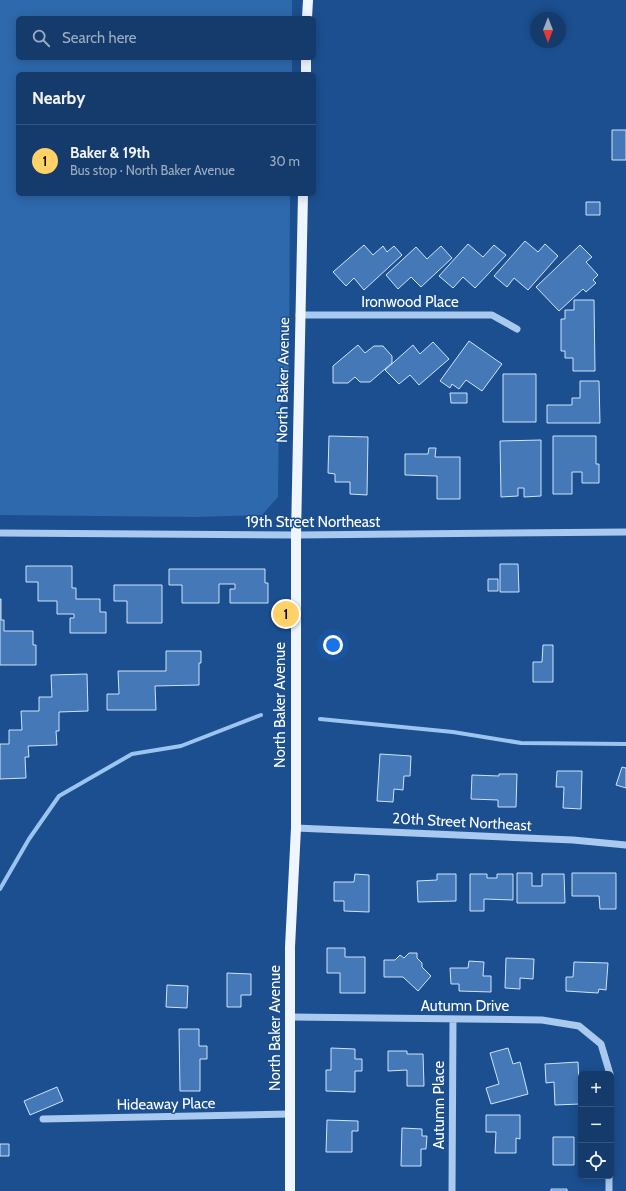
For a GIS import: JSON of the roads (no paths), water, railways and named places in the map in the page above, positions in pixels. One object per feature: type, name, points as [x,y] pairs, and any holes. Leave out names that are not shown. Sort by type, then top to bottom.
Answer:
[{"type":"main road","points":[[307,16],[308,0]]},
{"type":"main road","points":[[306,60],[306,72]]},
{"type":"main road","name":"North Baker Avenue","points":[[290,1191],[290,947],[296,828],[296,535],[303,196]]},
{"type":"street","name":"Ironwood Place","points":[[300,315],[492,316],[517,329]]},
{"type":"street","name":"19th Street Northeast","points":[[0,533],[296,535],[626,532]]},
{"type":"street","name":"20th Street Northeast","points":[[296,828],[573,840],[626,846]]},
{"type":"street","name":"Autumn Drive","points":[[291,1018],[542,1020],[579,1026],[601,1044],[609,1071]]},
{"type":"street","name":"Autumn Place","points":[[452,1191],[453,1020]]},
{"type":"street","name":"Hideaway Place","points":[[43,1119],[290,1114]]},
{"type":"street","points":[[609,1179],[609,1191]]},
{"type":"waterway","points":[[0,889],[29,839],[59,796],[132,754],[181,746],[261,715]]},
{"type":"waterway","points":[[320,719],[453,732],[521,743],[626,744]]},
{"type":"place","name":"Baker & 19th","points":[[286,614]]}]
